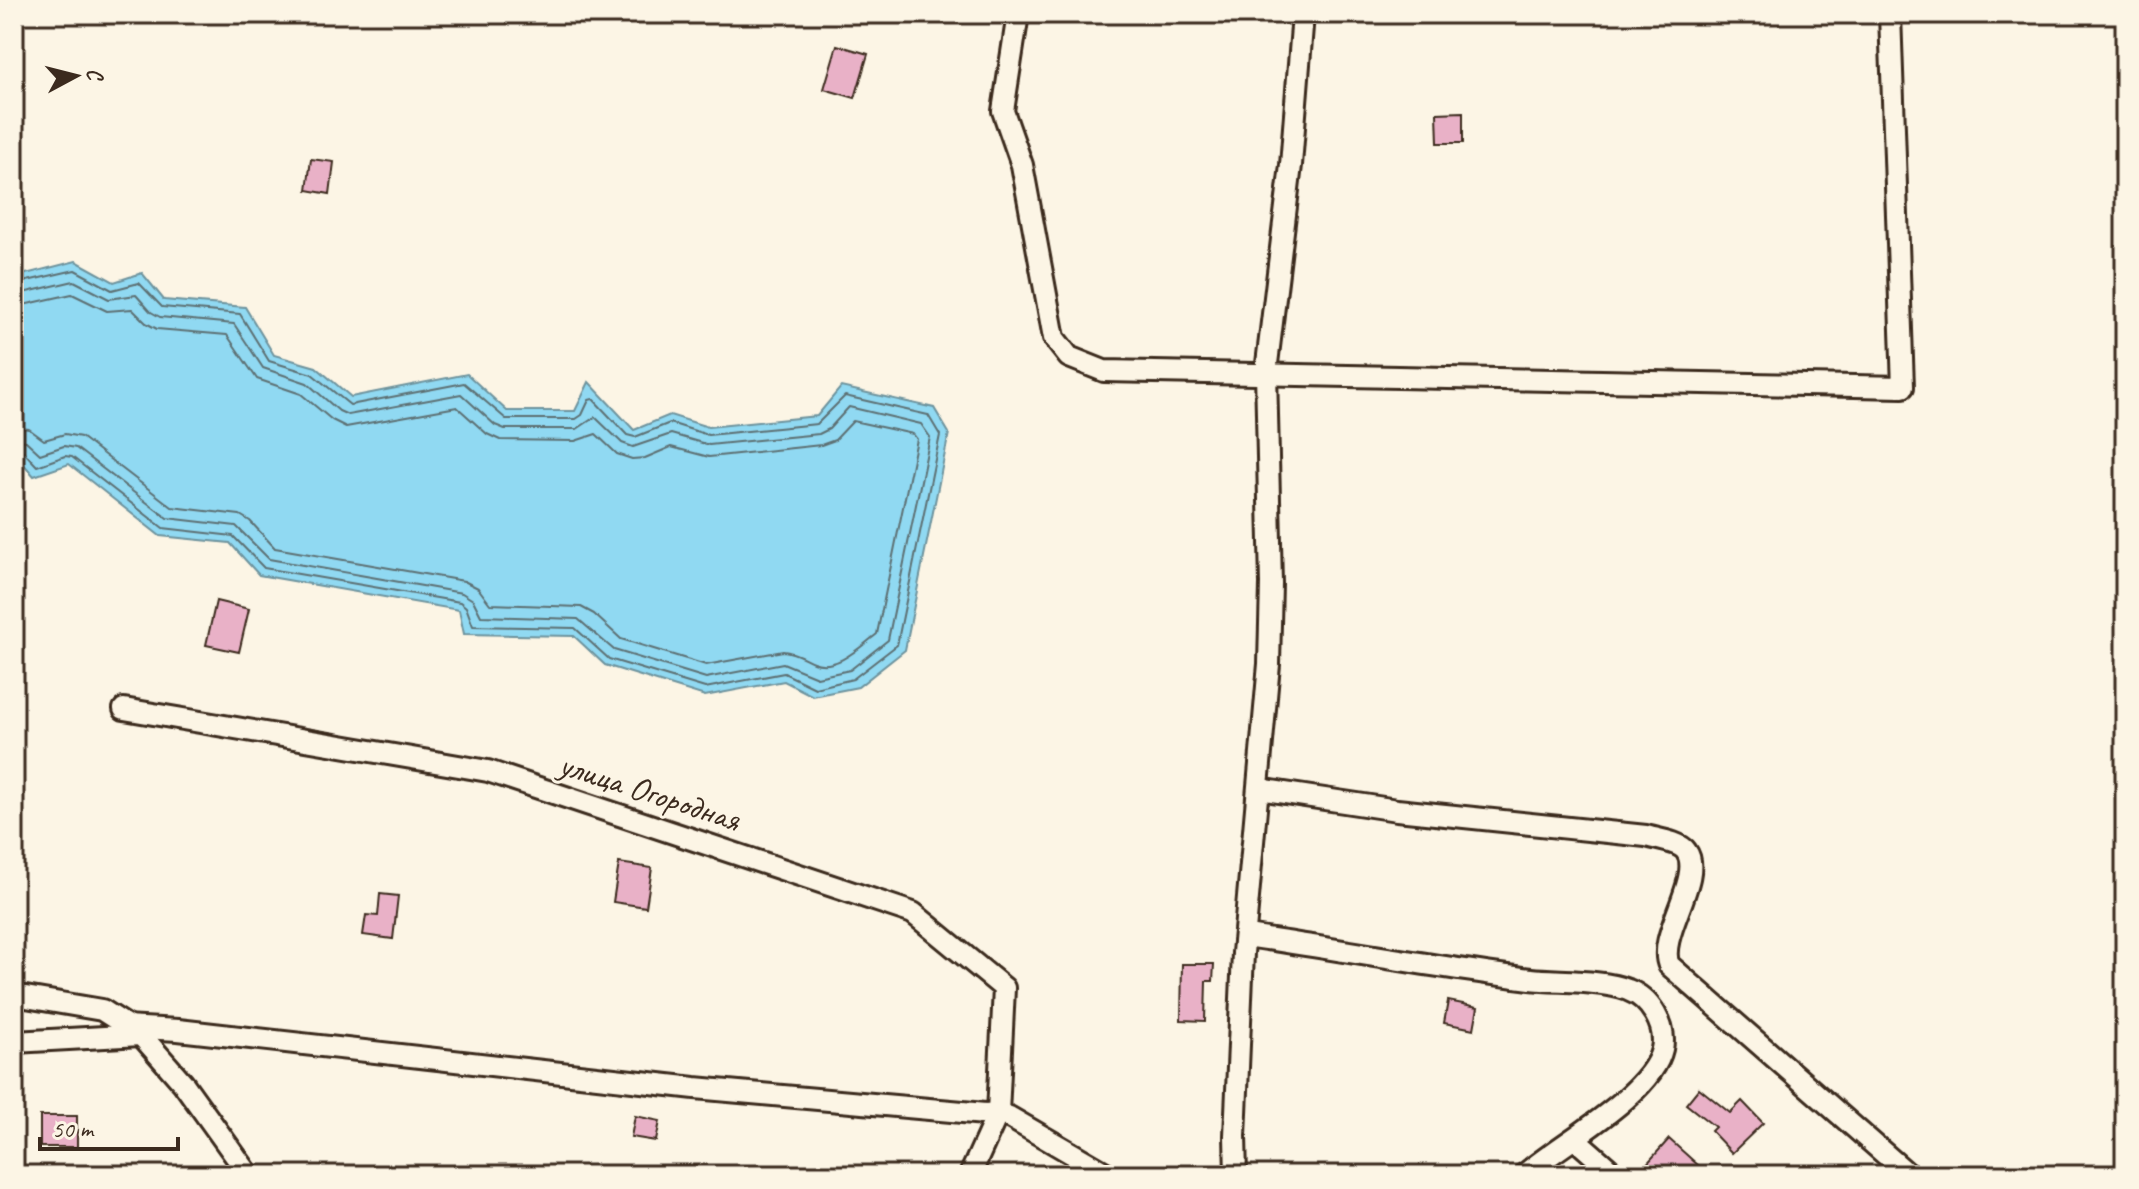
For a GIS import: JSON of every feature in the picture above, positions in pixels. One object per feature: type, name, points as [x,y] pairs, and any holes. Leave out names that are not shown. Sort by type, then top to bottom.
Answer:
[{"type":"street","points":[[1018,14],[1003,111],[1022,165],[1054,338],[1069,357],[1104,371],[1903,387],[1890,14]]},
{"type":"street","points":[[1236,1175],[1243,953],[1247,936],[1269,664],[1271,584],[1266,372],[1291,165],[1303,14]]},
{"type":"street","name":"улица Огородная","points":[[124,709],[488,771],[913,913],[1004,988],[998,1113]]},
{"type":"street","points":[[1259,789],[1397,810],[1646,836],[1682,848],[1688,852],[1690,863],[1688,880],[1667,945],[1665,956],[1669,965],[1909,1175]]},
{"type":"street","points":[[1247,936],[1532,979],[1630,990],[1650,1006],[1659,1021],[1663,1047],[1651,1073],[1575,1139],[1524,1175]]},
{"type":"street","points":[[14,995],[102,1010],[133,1031],[183,1083],[249,1175]]},
{"type":"street","points":[[14,1042],[178,1030],[695,1088],[998,1113],[1109,1175]]},
{"type":"street","points":[[970,1175],[998,1113]]},
{"type":"street","points":[[1575,1139],[1616,1175]]},
{"type":"water","points":[[76,261],[114,282],[142,273],[164,300],[245,307],[274,355],[316,367],[351,397],[467,374],[507,411],[575,411],[589,382],[634,430],[670,415],[708,427],[817,416],[841,387],[934,408],[949,433],[905,650],[858,687],[813,696],[784,681],[705,696],[605,665],[574,636],[464,634],[459,610],[259,575],[230,543],[160,536],[69,464],[34,476],[14,453],[14,277]]},
{"type":"building","points":[[837,45],[868,54],[855,98],[824,89]]},
{"type":"building","points":[[1463,112],[1463,143],[1438,143],[1437,113]]},
{"type":"building","points":[[311,159],[334,162],[330,194],[307,190]]},
{"type":"building","points":[[216,601],[249,609],[239,652],[206,645]]},
{"type":"building","points":[[619,863],[652,868],[646,907],[613,902]]},
{"type":"building","points":[[380,894],[398,896],[393,939],[363,935],[366,915],[378,916]]},
{"type":"building","points":[[1182,964],[1214,964],[1213,981],[1206,981],[1205,1021],[1181,1020]]},
{"type":"building","points":[[1448,1001],[1478,1007],[1474,1029],[1444,1023]]},
{"type":"building","points":[[1699,1088],[1730,1113],[1742,1101],[1763,1123],[1732,1153],[1711,1131],[1715,1127],[1686,1104]]},
{"type":"building","points":[[40,1116],[77,1116],[77,1147],[40,1147]]},
{"type":"building","points":[[635,1116],[660,1121],[656,1141],[631,1137]]},
{"type":"building","points":[[1669,1139],[1709,1175],[1653,1175],[1644,1167]]}]
